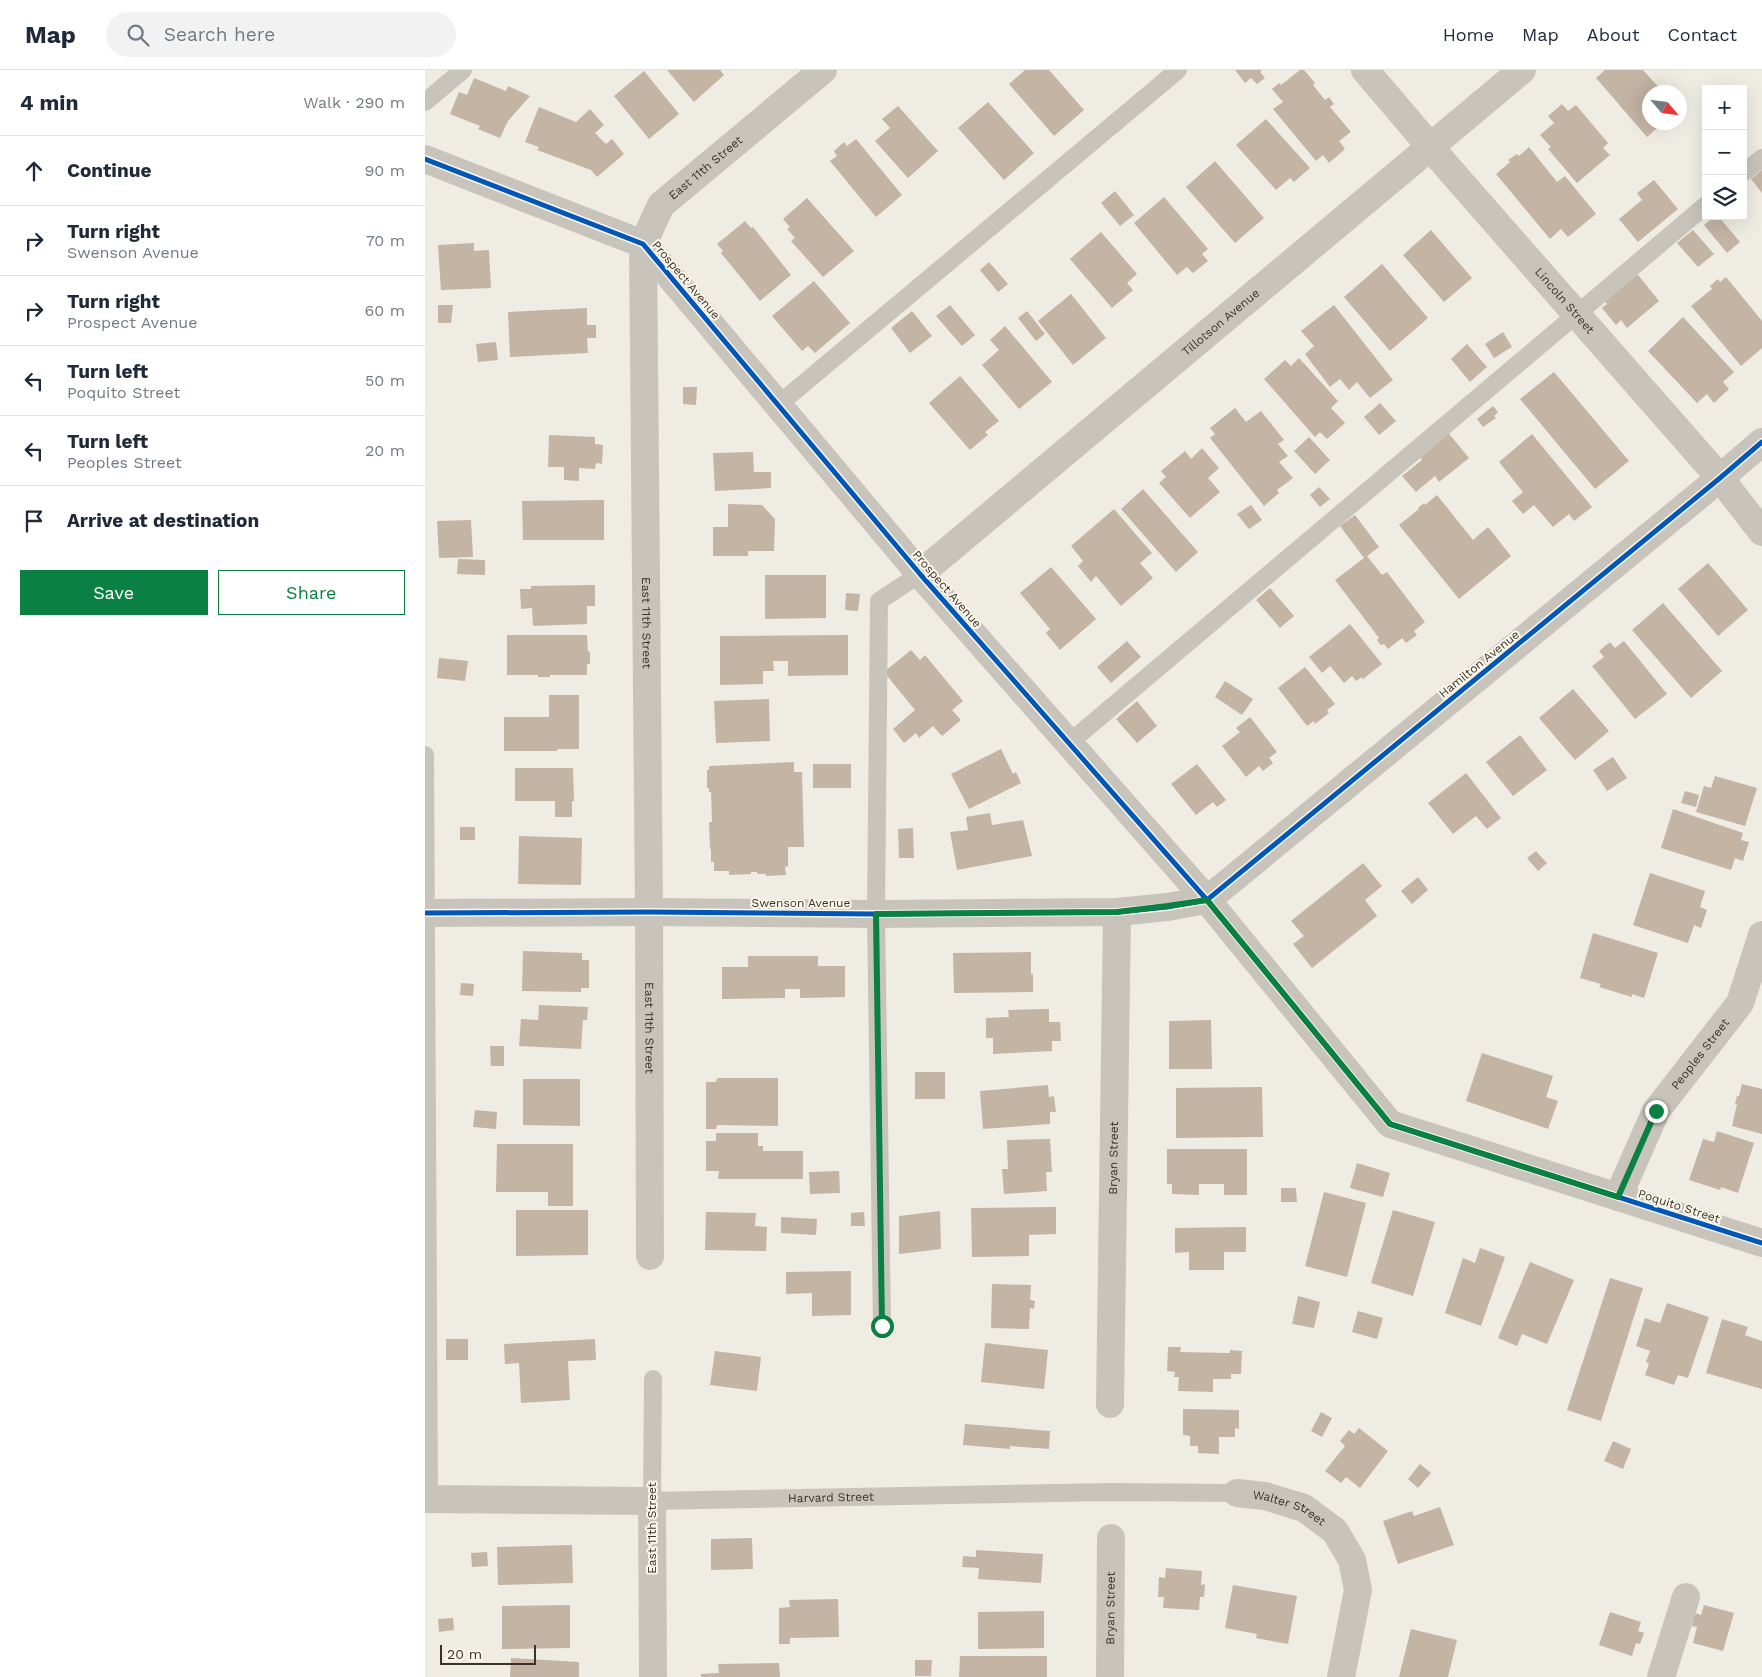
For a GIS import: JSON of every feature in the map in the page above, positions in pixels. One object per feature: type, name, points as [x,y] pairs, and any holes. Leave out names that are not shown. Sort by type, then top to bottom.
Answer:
[{"type":"street","name":"East 11th Street","points":[[650,1256],[643,244],[661,205],[823,70]]},
{"type":"street","name":"Lincoln Street","points":[[1365,70],[1430,147],[1721,478],[1762,532]]},
{"type":"street","name":"Tillotson Avenue","points":[[920,574],[1522,70]]},
{"type":"street","name":"Prospect Avenue","points":[[425,159],[643,244],[920,574],[1207,900],[1390,1124]]},
{"type":"street","name":"Hamilton Avenue","points":[[1207,900],[1721,478],[1762,442]]},
{"type":"street","name":"Swenson Avenue","points":[[425,912],[876,914],[1117,912],[1207,900]]},
{"type":"street","name":"Bryan Street","points":[[1110,1404],[1117,912]]},
{"type":"street","name":"Peoples Street","points":[[1618,1197],[1656,1111],[1740,1004],[1762,935]]},
{"type":"street","name":"Poquito Street","points":[[1390,1124],[1762,1243]]},
{"type":"street","name":"Walter Street","points":[[1237,1492],[1265,1496],[1304,1508],[1335,1531],[1352,1560],[1358,1590],[1341,1677]]},
{"type":"street","name":"Harvard Street","points":[[427,1499],[652,1501]]},
{"type":"street","name":"East 11th Street","points":[[652,1501],[653,1677]]},
{"type":"street","name":"Bryan Street","points":[[1110,1677],[1111,1538]]},
{"type":"street","points":[[1661,1677],[1686,1597]]},
{"type":"lane","points":[[425,102],[463,70]]},
{"type":"lane","points":[[778,405],[1178,70]]},
{"type":"lane","points":[[1747,171],[1762,158]]},
{"type":"lane","points":[[1069,743],[1702,208]]},
{"type":"lane","points":[[882,1326],[876,914],[879,601],[920,574]]},
{"type":"lane","points":[[425,755],[427,1499]]},
{"type":"lane","name":"East 11th Street","points":[[652,1501],[653,1378]]},
{"type":"lane","name":"Harvard Street","points":[[652,1501],[1110,1492],[1237,1492]]},
{"type":"building","points":[[667,70],[720,70],[724,75],[694,102]]},
{"type":"building","points":[[1025,70],[1049,70],[1084,110],[1054,136],[1009,84]]},
{"type":"building","points":[[1235,70],[1262,70],[1260,72],[1265,78],[1257,84],[1251,78],[1245,83]]},
{"type":"building","points":[[1300,70],[1304,70],[1315,83],[1313,85],[1325,100],[1329,97],[1334,104],[1330,107],[1351,132],[1339,141],[1345,149],[1329,163],[1323,155],[1316,161],[1273,109],[1283,102],[1272,89],[1279,83],[1281,85]]},
{"type":"building","points":[[1605,70],[1643,70],[1657,85],[1642,85],[1642,130],[1655,130],[1647,137],[1596,78]]},
{"type":"building","points":[[644,71],[679,114],[649,139],[614,96]]},
{"type":"building","points":[[474,78],[506,91],[508,86],[530,96],[508,121],[500,138],[478,129],[480,126],[450,114],[459,92],[467,95]]},
{"type":"building","points":[[988,102],[1034,153],[1004,180],[958,128]]},
{"type":"building","points":[[1562,104],[1568,111],[1576,105],[1608,143],[1603,148],[1610,155],[1577,183],[1548,149],[1551,147],[1540,135],[1554,123],[1548,116]]},
{"type":"building","points":[[898,106],[938,151],[908,178],[875,141],[890,128],[882,119]]},
{"type":"building","points":[[539,107],[576,122],[590,109],[604,125],[595,133],[606,144],[612,139],[624,154],[597,177],[591,170],[537,150],[539,147],[525,142]]},
{"type":"building","points":[[1266,119],[1310,168],[1294,182],[1290,178],[1276,190],[1236,145]]},
{"type":"building","points":[[856,139],[902,195],[876,217],[830,161],[837,156],[834,151],[844,142],[847,146]]},
{"type":"building","points":[[1529,147],[1557,182],[1565,176],[1596,214],[1568,237],[1561,229],[1550,239],[1496,174],[1510,162],[1508,160],[1517,154],[1519,156]]},
{"type":"building","points":[[1215,161],[1264,218],[1235,243],[1186,187]]},
{"type":"building","points":[[1762,170],[1762,193],[1751,179]]},
{"type":"building","points":[[1654,180],[1678,209],[1638,242],[1619,219],[1642,200],[1637,193]]},
{"type":"building","points":[[1115,191],[1134,215],[1120,226],[1101,203]]},
{"type":"building","points":[[1164,197],[1208,249],[1202,254],[1208,261],[1193,273],[1187,267],[1177,275],[1134,223]]},
{"type":"building","points":[[807,198],[854,251],[823,277],[791,241],[795,238],[787,229],[790,227],[783,219]]},
{"type":"building","points":[[1710,220],[1721,220],[1740,242],[1727,253],[1704,225]]},
{"type":"building","points":[[745,221],[751,228],[753,227],[791,275],[760,301],[721,253],[723,251],[717,244]]},
{"type":"building","points":[[1431,230],[1472,278],[1444,302],[1403,255]]},
{"type":"building","points":[[1693,230],[1714,254],[1698,267],[1677,243]]},
{"type":"building","points":[[1101,232],[1137,274],[1127,283],[1133,290],[1112,308],[1070,259]]},
{"type":"building","points":[[474,243],[474,251],[489,250],[491,288],[441,290],[438,245]]},
{"type":"building","points":[[989,262],[1008,284],[998,292],[980,270]]},
{"type":"building","points":[[1382,264],[1428,318],[1390,351],[1344,297]]},
{"type":"building","points":[[1634,270],[1659,301],[1627,328],[1621,320],[1616,325],[1602,308],[1607,304],[1601,297]]},
{"type":"building","points":[[1726,277],[1762,321],[1762,348],[1741,366],[1691,306],[1712,289],[1710,286],[1718,279],[1720,282]]},
{"type":"building","points":[[814,281],[850,323],[815,353],[808,346],[802,351],[772,316]]},
{"type":"building","points":[[1071,294],[1106,338],[1073,365],[1038,321]]},
{"type":"building","points":[[438,305],[453,305],[451,323],[438,323]]},
{"type":"building","points":[[950,305],[975,335],[962,346],[936,316]]},
{"type":"building","points":[[1334,305],[1393,380],[1370,398],[1357,382],[1349,390],[1340,379],[1330,387],[1305,354],[1314,346],[1301,331]]},
{"type":"building","points":[[587,308],[587,325],[596,325],[596,338],[587,338],[588,353],[510,357],[508,312]]},
{"type":"building","points":[[912,311],[932,336],[910,353],[891,328]]},
{"type":"building","points":[[1027,311],[1045,334],[1036,341],[1018,318]]},
{"type":"building","points":[[1683,317],[1734,372],[1723,382],[1729,389],[1714,403],[1707,394],[1697,403],[1648,351]]},
{"type":"building","points":[[1005,326],[1052,382],[1019,409],[982,365],[999,350],[990,340]]},
{"type":"building","points":[[1503,332],[1512,347],[1494,358],[1485,344]]},
{"type":"building","points":[[496,342],[498,360],[478,362],[476,344]]},
{"type":"building","points":[[1467,344],[1487,367],[1470,382],[1451,359]]},
{"type":"building","points":[[1299,358],[1338,401],[1331,408],[1345,423],[1327,439],[1320,432],[1315,437],[1264,379],[1285,360],[1291,366]]},
{"type":"building","points":[[1554,372],[1629,461],[1595,489],[1520,399]]},
{"type":"building","points":[[960,376],[999,421],[985,432],[988,435],[970,450],[929,403]]},
{"type":"building","points":[[683,387],[697,387],[696,405],[683,404]]},
{"type":"building","points":[[1380,403],[1396,421],[1379,435],[1364,417]]},
{"type":"building","points":[[1493,406],[1498,412],[1494,416],[1496,418],[1483,427],[1477,419]]},
{"type":"building","points":[[1235,408],[1246,422],[1261,411],[1284,440],[1278,444],[1288,456],[1279,462],[1293,478],[1277,490],[1279,493],[1264,506],[1210,438],[1215,434],[1210,428]]},
{"type":"building","points":[[1446,430],[1469,458],[1439,482],[1435,476],[1416,492],[1402,476],[1422,460],[1417,454]]},
{"type":"building","points":[[1532,434],[1592,507],[1574,521],[1569,514],[1553,527],[1534,505],[1523,514],[1512,501],[1523,492],[1499,462]]},
{"type":"building","points":[[549,435],[595,437],[595,444],[603,445],[602,464],[596,463],[595,469],[579,468],[579,481],[564,480],[564,467],[548,467]]},
{"type":"building","points":[[1309,437],[1330,460],[1315,474],[1294,451]]},
{"type":"building","points":[[1202,448],[1219,468],[1208,478],[1220,492],[1190,518],[1159,483],[1166,477],[1161,471],[1185,451],[1191,459]]},
{"type":"building","points":[[753,452],[754,472],[771,472],[771,488],[715,491],[713,453]]},
{"type":"building","points":[[1319,487],[1330,499],[1320,507],[1310,495]]},
{"type":"building","points":[[1143,489],[1198,552],[1176,572],[1121,509]]},
{"type":"building","points":[[1437,495],[1473,540],[1488,527],[1511,556],[1459,599],[1399,525],[1424,503],[1425,505]]},
{"type":"building","points":[[604,500],[604,540],[523,540],[522,501]]},
{"type":"building","points":[[728,504],[762,505],[775,519],[774,551],[748,551],[748,556],[713,556],[713,527],[728,527]]},
{"type":"building","points":[[1251,505],[1262,520],[1249,529],[1237,514]]},
{"type":"building","points":[[1114,509],[1152,553],[1140,563],[1153,578],[1121,606],[1096,576],[1091,582],[1078,566],[1083,561],[1071,546]]},
{"type":"building","points":[[1355,515],[1379,547],[1367,556],[1382,575],[1387,572],[1425,622],[1414,631],[1417,635],[1406,643],[1402,638],[1388,649],[1377,640],[1379,638],[1335,580],[1364,558],[1340,526]]},
{"type":"building","points":[[471,520],[473,557],[439,558],[437,521]]},
{"type":"building","points":[[458,559],[485,560],[485,575],[457,574]]},
{"type":"building","points":[[1708,563],[1748,610],[1718,636],[1678,589]]},
{"type":"building","points":[[1051,567],[1096,619],[1060,650],[1046,633],[1050,629],[1020,593]]},
{"type":"building","points":[[765,575],[826,575],[826,618],[765,619]]},
{"type":"building","points":[[595,585],[595,606],[587,606],[587,624],[533,626],[532,608],[521,609],[520,589],[531,589],[531,586]]},
{"type":"building","points":[[1270,588],[1294,616],[1280,628],[1256,600]]},
{"type":"building","points":[[846,593],[860,594],[858,611],[845,610]]},
{"type":"building","points":[[1663,603],[1722,671],[1691,698],[1632,630]]},
{"type":"building","points":[[1350,624],[1382,664],[1363,679],[1362,677],[1356,681],[1352,676],[1344,683],[1330,666],[1322,673],[1309,657]]},
{"type":"building","points":[[507,635],[587,635],[590,664],[587,664],[587,675],[550,675],[550,677],[538,677],[538,675],[507,675]]},
{"type":"building","points":[[848,635],[848,675],[788,676],[788,661],[773,661],[774,671],[763,671],[763,684],[720,685],[720,636]]},
{"type":"building","points":[[1127,641],[1141,657],[1111,683],[1097,667]]},
{"type":"building","points":[[1624,641],[1667,694],[1635,719],[1592,666],[1604,657],[1599,651],[1610,642],[1615,648]]},
{"type":"building","points":[[911,650],[920,660],[925,655],[963,701],[952,710],[961,720],[942,736],[933,726],[919,738],[916,733],[904,743],[893,729],[915,710],[884,672]]},
{"type":"building","points":[[439,658],[468,661],[465,681],[437,678]]},
{"type":"building","points":[[1305,667],[1335,704],[1327,710],[1329,713],[1315,724],[1314,721],[1307,726],[1278,688]]},
{"type":"building","points":[[1225,681],[1253,699],[1242,715],[1215,697]]},
{"type":"building","points":[[1573,689],[1609,731],[1575,760],[1539,718]]},
{"type":"building","points":[[549,695],[579,695],[579,749],[504,751],[504,717],[549,717]]},
{"type":"building","points":[[769,699],[770,741],[716,743],[714,701]]},
{"type":"building","points":[[1137,701],[1157,726],[1137,743],[1116,719]]},
{"type":"building","points":[[1250,717],[1277,752],[1269,758],[1273,763],[1263,771],[1259,766],[1246,777],[1222,746],[1240,732],[1236,728]]},
{"type":"building","points":[[1520,735],[1547,770],[1513,796],[1486,762]]},
{"type":"building","points":[[1001,749],[1013,774],[1016,772],[1021,783],[969,809],[951,774]]},
{"type":"building","points":[[1613,757],[1627,778],[1607,791],[1593,770]]},
{"type":"building","points":[[794,762],[794,772],[802,772],[804,847],[788,847],[788,866],[785,867],[786,875],[766,876],[766,874],[751,872],[751,874],[729,875],[729,871],[714,871],[714,862],[711,862],[710,849],[709,822],[712,822],[711,792],[707,788],[707,770],[709,770],[709,766]]},
{"type":"building","points":[[813,764],[851,764],[851,788],[813,788]]},
{"type":"building","points":[[1197,764],[1226,800],[1217,807],[1213,802],[1196,815],[1171,784]]},
{"type":"building","points":[[515,768],[573,768],[574,801],[572,801],[572,817],[555,817],[555,801],[515,801]]},
{"type":"building","points":[[1466,773],[1501,818],[1487,829],[1476,816],[1453,834],[1428,803]]},
{"type":"building","points":[[1715,776],[1757,788],[1745,826],[1696,812],[1704,786],[1711,788]]},
{"type":"building","points":[[1685,791],[1699,795],[1696,807],[1681,803]]},
{"type":"building","points":[[1673,809],[1743,833],[1741,840],[1749,842],[1743,861],[1735,858],[1731,870],[1661,848]]},
{"type":"building","points":[[990,813],[992,825],[1023,820],[1032,856],[957,870],[950,832],[968,830],[966,817]]},
{"type":"building","points":[[460,827],[475,827],[475,840],[460,840]]},
{"type":"building","points":[[913,828],[914,858],[899,858],[898,829]]},
{"type":"building","points":[[519,836],[582,838],[581,885],[518,884]]},
{"type":"building","points":[[1536,851],[1547,863],[1538,871],[1527,858]]},
{"type":"building","points":[[1363,863],[1382,886],[1365,900],[1377,916],[1312,968],[1293,944],[1304,936],[1291,921]]},
{"type":"building","points":[[1650,873],[1705,891],[1700,907],[1707,910],[1701,928],[1694,925],[1688,943],[1633,925]]},
{"type":"building","points":[[1418,877],[1428,890],[1412,904],[1401,891]]},
{"type":"building","points":[[1593,933],[1658,953],[1644,998],[1632,994],[1632,997],[1599,987],[1601,984],[1580,978]]},
{"type":"building","points":[[523,951],[582,953],[582,960],[589,960],[589,988],[581,988],[581,992],[522,991]]},
{"type":"building","points":[[1031,952],[1033,992],[954,993],[953,953]]},
{"type":"building","points":[[748,956],[818,956],[818,966],[845,966],[845,997],[800,998],[800,989],[785,989],[785,998],[722,999],[722,967],[748,967]]},
{"type":"building","points":[[461,983],[474,984],[473,996],[460,995]]},
{"type":"building","points":[[539,1005],[588,1007],[587,1020],[583,1020],[581,1049],[519,1046],[521,1019],[538,1020]]},
{"type":"building","points":[[1049,1009],[1049,1022],[1060,1022],[1061,1041],[1052,1041],[1052,1051],[993,1054],[993,1038],[986,1038],[986,1018],[1009,1017],[1008,1010]]},
{"type":"building","points":[[1211,1020],[1212,1069],[1169,1069],[1169,1021]]},
{"type":"building","points":[[490,1046],[504,1046],[504,1066],[491,1066]]},
{"type":"building","points":[[1482,1053],[1553,1076],[1546,1097],[1558,1101],[1548,1129],[1466,1101]]},
{"type":"building","points":[[915,1072],[945,1072],[945,1099],[915,1099]]},
{"type":"building","points":[[717,1078],[778,1078],[778,1126],[717,1125],[716,1129],[706,1129],[706,1082],[716,1082]]},
{"type":"building","points":[[523,1079],[580,1079],[580,1126],[523,1125]]},
{"type":"building","points":[[1742,1084],[1762,1089],[1762,1134],[1732,1126],[1737,1104],[1735,1104]]},
{"type":"building","points":[[1048,1085],[1049,1097],[1054,1096],[1056,1112],[1050,1112],[1050,1124],[983,1129],[980,1091]]},
{"type":"building","points":[[1262,1087],[1263,1137],[1176,1138],[1176,1088]]},
{"type":"building","points":[[475,1110],[497,1112],[496,1129],[473,1127]]},
{"type":"building","points":[[1717,1131],[1754,1143],[1738,1193],[1721,1187],[1720,1190],[1689,1180],[1703,1139],[1714,1142]]},
{"type":"building","points":[[716,1133],[758,1133],[758,1146],[763,1146],[763,1151],[803,1151],[803,1179],[718,1179],[719,1171],[706,1171],[706,1141],[716,1141]]},
{"type":"building","points":[[1050,1139],[1052,1172],[1046,1172],[1047,1191],[1004,1194],[1002,1169],[1008,1169],[1007,1140]]},
{"type":"building","points":[[497,1144],[573,1144],[573,1206],[548,1206],[548,1192],[496,1192]]},
{"type":"building","points":[[1167,1149],[1247,1149],[1247,1195],[1224,1195],[1224,1184],[1199,1184],[1199,1195],[1172,1194],[1172,1184],[1167,1184]]},
{"type":"building","points":[[1357,1163],[1390,1173],[1383,1197],[1350,1188]]},
{"type":"building","points":[[839,1171],[840,1193],[810,1194],[809,1172]]},
{"type":"building","points":[[1281,1188],[1296,1188],[1297,1202],[1281,1202]]},
{"type":"building","points":[[1324,1192],[1366,1203],[1347,1277],[1305,1266]]},
{"type":"building","points":[[1056,1207],[1056,1234],[1029,1235],[1029,1256],[972,1257],[971,1208]]},
{"type":"building","points":[[516,1210],[588,1210],[588,1255],[516,1256]]},
{"type":"building","points":[[1393,1210],[1435,1222],[1413,1296],[1371,1283]]},
{"type":"building","points":[[940,1211],[941,1249],[899,1254],[899,1216]]},
{"type":"building","points":[[706,1212],[756,1213],[755,1226],[767,1227],[766,1251],[705,1250]]},
{"type":"building","points":[[864,1212],[865,1226],[851,1226],[851,1213]]},
{"type":"building","points":[[781,1217],[817,1219],[816,1235],[781,1233]]},
{"type":"building","points":[[1246,1227],[1246,1252],[1224,1252],[1224,1270],[1189,1270],[1189,1252],[1175,1253],[1175,1228]]},
{"type":"building","points":[[1480,1248],[1505,1257],[1481,1326],[1445,1313],[1463,1258],[1475,1263]]},
{"type":"building","points":[[1530,1262],[1574,1280],[1547,1344],[1522,1334],[1517,1346],[1498,1338]]},
{"type":"building","points":[[851,1271],[851,1315],[812,1316],[812,1293],[786,1294],[786,1272]]},
{"type":"building","points":[[1610,1278],[1643,1288],[1601,1421],[1567,1410]]},
{"type":"building","points":[[992,1284],[1031,1285],[1030,1300],[1035,1301],[1034,1309],[1030,1308],[1029,1329],[991,1328]]},
{"type":"building","points":[[1298,1296],[1320,1302],[1314,1328],[1292,1324]]},
{"type":"building","points":[[1667,1303],[1709,1317],[1688,1378],[1678,1375],[1674,1385],[1645,1375],[1649,1364],[1646,1362],[1650,1351],[1636,1346],[1645,1318],[1660,1323]]},
{"type":"building","points":[[1358,1311],[1383,1318],[1377,1339],[1352,1332]]},
{"type":"building","points":[[1722,1319],[1748,1327],[1745,1335],[1762,1341],[1762,1389],[1706,1373]]},
{"type":"building","points":[[446,1339],[468,1339],[468,1360],[446,1360]]},
{"type":"building","points":[[595,1339],[596,1360],[568,1361],[570,1400],[521,1403],[519,1363],[505,1364],[504,1344]]},
{"type":"building","points":[[985,1343],[1048,1350],[1044,1389],[981,1382]]},
{"type":"building","points":[[1168,1347],[1181,1347],[1180,1352],[1230,1353],[1230,1350],[1242,1351],[1241,1374],[1231,1374],[1231,1379],[1213,1379],[1213,1392],[1178,1391],[1179,1377],[1174,1377],[1175,1372],[1167,1371]]},
{"type":"building","points":[[715,1351],[761,1357],[757,1391],[710,1385]]},
{"type":"building","points":[[1183,1409],[1239,1410],[1239,1429],[1235,1428],[1235,1437],[1219,1437],[1219,1454],[1198,1453],[1198,1446],[1190,1446],[1190,1436],[1183,1435]]},
{"type":"building","points":[[1321,1412],[1332,1418],[1322,1437],[1311,1431]]},
{"type":"building","points":[[965,1424],[1050,1431],[1049,1449],[1010,1446],[1010,1449],[963,1445]]},
{"type":"building","points":[[1359,1428],[1388,1451],[1360,1488],[1346,1477],[1341,1483],[1325,1471],[1345,1446],[1340,1441],[1349,1430],[1354,1434]]},
{"type":"building","points":[[1613,1441],[1631,1449],[1623,1469],[1604,1461]]},
{"type":"building","points":[[1420,1464],[1431,1473],[1418,1488],[1408,1479]]},
{"type":"building","points":[[1440,1507],[1454,1545],[1398,1564],[1383,1521],[1412,1511],[1414,1516]]},
{"type":"building","points":[[752,1538],[753,1569],[711,1570],[711,1539]]},
{"type":"building","points":[[572,1545],[573,1583],[498,1585],[497,1547]]},
{"type":"building","points":[[976,1550],[1043,1554],[1041,1583],[978,1579],[979,1568],[962,1567],[963,1556],[976,1557]]},
{"type":"building","points":[[487,1552],[488,1566],[472,1567],[471,1553]]},
{"type":"building","points":[[1166,1568],[1202,1571],[1201,1585],[1205,1584],[1204,1597],[1200,1597],[1199,1610],[1163,1608],[1164,1597],[1158,1597],[1159,1577],[1165,1578]]},
{"type":"building","points":[[1233,1585],[1297,1596],[1288,1644],[1256,1638],[1257,1634],[1225,1628]]},
{"type":"building","points":[[838,1599],[839,1637],[790,1638],[790,1644],[779,1644],[779,1608],[790,1607],[789,1600]]},
{"type":"building","points":[[570,1605],[570,1648],[502,1649],[502,1606]]},
{"type":"building","points":[[1704,1605],[1734,1613],[1723,1651],[1693,1643],[1697,1627],[1692,1626],[1695,1613],[1701,1615]]},
{"type":"building","points":[[1044,1611],[1044,1648],[978,1649],[978,1612]]},
{"type":"building","points":[[1610,1612],[1641,1622],[1638,1631],[1644,1633],[1640,1644],[1636,1643],[1632,1656],[1599,1645]]},
{"type":"building","points":[[453,1618],[454,1630],[439,1632],[438,1619]]},
{"type":"building","points":[[1411,1629],[1457,1640],[1448,1677],[1399,1677]]},
{"type":"building","points":[[960,1656],[1047,1656],[1047,1677],[959,1677]]},
{"type":"building","points":[[511,1658],[579,1662],[579,1677],[510,1677]]},
{"type":"building","points":[[915,1660],[932,1660],[931,1676],[915,1676]]},
{"type":"building","points":[[779,1663],[780,1677],[701,1677],[701,1674],[719,1673],[718,1664]]},
{"type":"cycle path","points":[[425,159],[643,244],[920,574],[1207,900],[1390,1124],[1762,1243]]},
{"type":"cycle path","points":[[425,913],[876,914],[1117,912],[1167,907],[1207,900],[1762,442]]},
{"type":"route","points":[[882,1326],[876,914],[1117,912],[1207,900],[1390,1124],[1618,1197],[1656,1111]]}]
